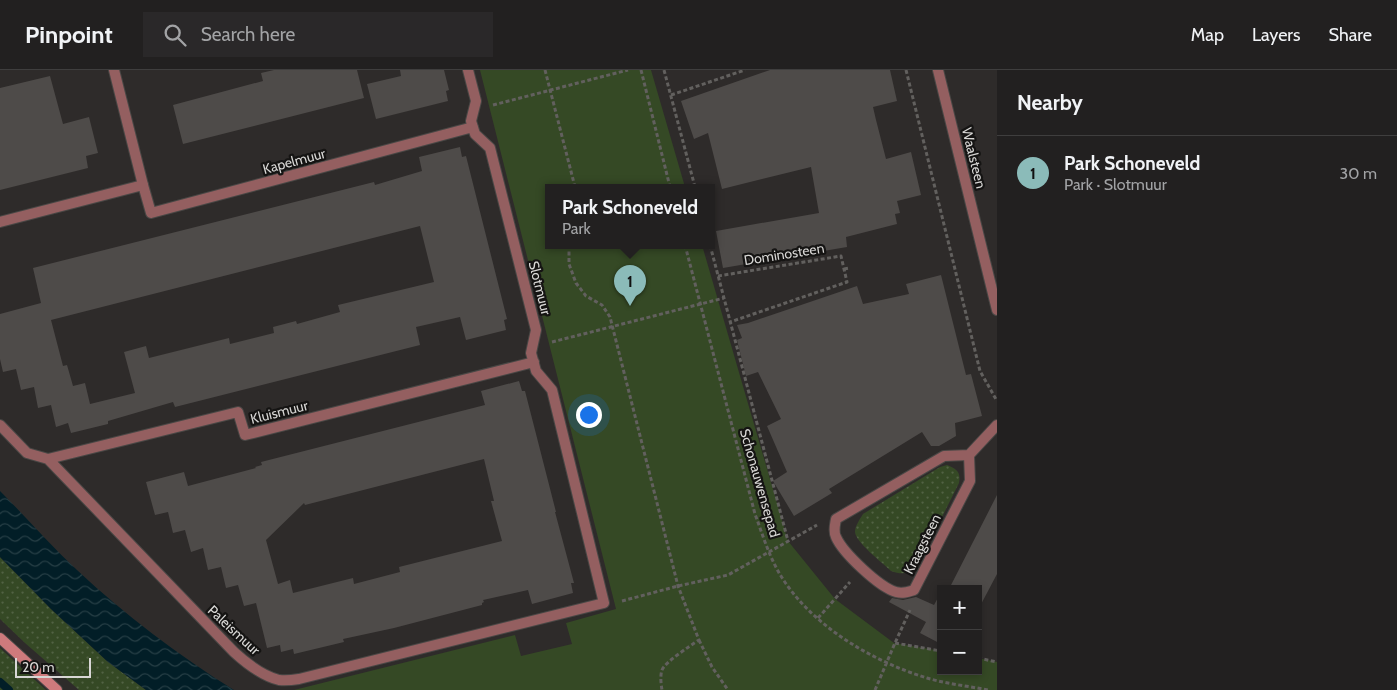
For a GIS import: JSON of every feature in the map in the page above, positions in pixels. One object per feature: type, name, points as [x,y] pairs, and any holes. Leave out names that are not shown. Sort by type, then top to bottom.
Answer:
[{"type":"main road","points":[[0,638],[57,690]]},
{"type":"street","name":"Kapelmuur","points":[[114,70],[151,213],[472,127]]},
{"type":"street","points":[[468,70],[476,101],[470,120],[472,127]]},
{"type":"street","name":"Waalsteen","points":[[938,70],[997,310]]},
{"type":"street","name":"Slotmuur","points":[[472,127],[475,134],[490,148],[536,330],[531,353],[536,370],[552,390],[604,603]]},
{"type":"street","points":[[0,222],[143,185]]},
{"type":"street","name":"Kluismuur","points":[[48,459],[238,412],[245,435],[534,362]]},
{"type":"street","points":[[836,519],[944,456],[968,456],[997,424]]},
{"type":"street","name":"Paleismuur","points":[[0,425],[27,453],[48,459],[234,652],[256,669],[279,680],[299,679],[604,603]]},
{"type":"street","name":"Kraagsteen","points":[[836,519],[834,528],[836,537],[862,569],[887,588],[896,592],[905,593],[914,590],[970,481],[968,456]]},
{"type":"path","points":[[545,70],[574,184]]},
{"type":"path","points":[[473,110],[628,70]]},
{"type":"path","points":[[641,70],[669,184]]},
{"type":"path","points":[[664,70],[694,184]]},
{"type":"path","points":[[671,95],[745,70]]},
{"type":"path","points":[[906,70],[980,371],[997,401]]},
{"type":"path","points":[[569,249],[569,264],[576,283],[586,296],[602,305],[610,317],[678,586],[712,668],[728,690]]},
{"type":"path","name":"Schonauwensepad","points":[[686,249],[755,514],[778,571],[802,603],[818,618],[833,631],[869,654],[928,678],[988,690]]},
{"type":"path","points":[[711,249],[788,541]]},
{"type":"path","name":"Dominosteen","points":[[718,276],[841,256],[844,269]]},
{"type":"path","points":[[730,322],[847,282],[844,269],[850,268]]},
{"type":"path","points":[[532,348],[724,298]]},
{"type":"path","points":[[604,603],[619,602],[728,575],[814,526],[836,519]]},
{"type":"path","points":[[818,618],[862,569]]},
{"type":"path","points":[[875,690],[894,643],[909,614],[914,590]]},
{"type":"path","points":[[662,690],[662,669],[667,663],[699,640]]},
{"type":"path","points":[[894,643],[937,650]]},
{"type":"path","points":[[982,659],[997,662]]},
{"type":"green space","points":[[480,70],[651,70],[684,184],[545,184],[545,249],[703,249],[788,541],[835,599],[894,643],[937,650],[937,675],[982,675],[982,659],[997,662],[997,690],[294,690],[515,635],[521,656],[572,644],[566,623],[616,609]]},
{"type":"green space","points":[[947,465],[957,471],[959,483],[917,567],[905,573],[891,571],[860,542],[855,532],[858,523],[863,514],[940,467]]},
{"type":"green space","points":[[0,557],[51,609],[108,662],[146,690],[79,690],[25,643],[0,619]]},
{"type":"green space","points":[[0,648],[46,690],[0,690]]},
{"type":"water","points":[[0,491],[95,587],[172,649],[234,690],[146,690],[108,662],[51,609],[0,557]]},
{"type":"building","points":[[274,70],[357,70],[364,98],[183,144],[173,105],[263,81],[261,73]]},
{"type":"building","points":[[400,70],[444,70],[449,90],[446,91],[448,101],[376,119],[367,84],[401,76]]},
{"type":"building","points":[[770,70],[890,70],[897,101],[873,107],[876,120],[886,159],[911,152],[921,195],[897,201],[900,213],[895,214],[897,224],[846,237],[847,247],[723,268],[716,231],[819,213],[811,167],[722,189],[708,133],[694,139],[681,101]]},
{"type":"building","points":[[50,76],[63,124],[89,117],[98,153],[86,156],[88,168],[0,190],[0,88]]},
{"type":"building","points":[[460,147],[462,157],[466,156],[507,319],[504,320],[506,330],[466,340],[460,317],[416,327],[420,345],[175,407],[173,402],[108,421],[108,424],[71,433],[68,423],[56,427],[51,405],[38,408],[34,387],[21,390],[16,369],[3,372],[0,359],[0,314],[41,303],[33,268],[374,182],[375,185],[422,171],[419,157]],"holes":[[[420,226],[434,282],[338,305],[340,312],[297,324],[296,321],[273,327],[274,333],[230,344],[229,338],[149,358],[146,346],[124,352],[135,393],[90,404],[85,383],[73,386],[67,365],[63,366],[51,320]]]},
{"type":"building","points":[[941,275],[966,375],[971,374],[982,416],[955,423],[956,436],[939,446],[931,446],[922,432],[829,489],[832,493],[794,516],[773,481],[787,472],[767,426],[781,419],[758,372],[746,376],[737,340],[742,338],[737,325],[857,286],[863,304],[909,294],[906,284]]},
{"type":"building","points":[[519,381],[522,391],[525,391],[574,583],[571,583],[573,593],[532,604],[528,590],[483,600],[482,605],[343,639],[344,642],[294,654],[293,649],[281,652],[280,645],[267,648],[256,603],[244,606],[238,585],[226,588],[221,567],[208,570],[203,548],[191,552],[185,530],[173,533],[168,512],[155,515],[146,482],[184,472],[188,486],[256,468],[262,465],[261,462],[485,405],[481,391]],"holes":[[[484,459],[494,501],[491,501],[502,541],[399,567],[400,572],[354,584],[353,578],[293,593],[290,580],[278,584],[266,540],[304,503],[305,505]]]},
{"type":"building","points":[[997,495],[997,574],[982,602],[982,585],[951,585]]},
{"type":"building","points":[[916,597],[934,605],[937,600],[937,642],[920,633],[926,622],[889,602],[892,598],[903,600]]},
{"type":"waterway","points":[[0,682],[9,690]]},
{"type":"place","name":"Park Schoneveld","points":[[630,306]]}]
